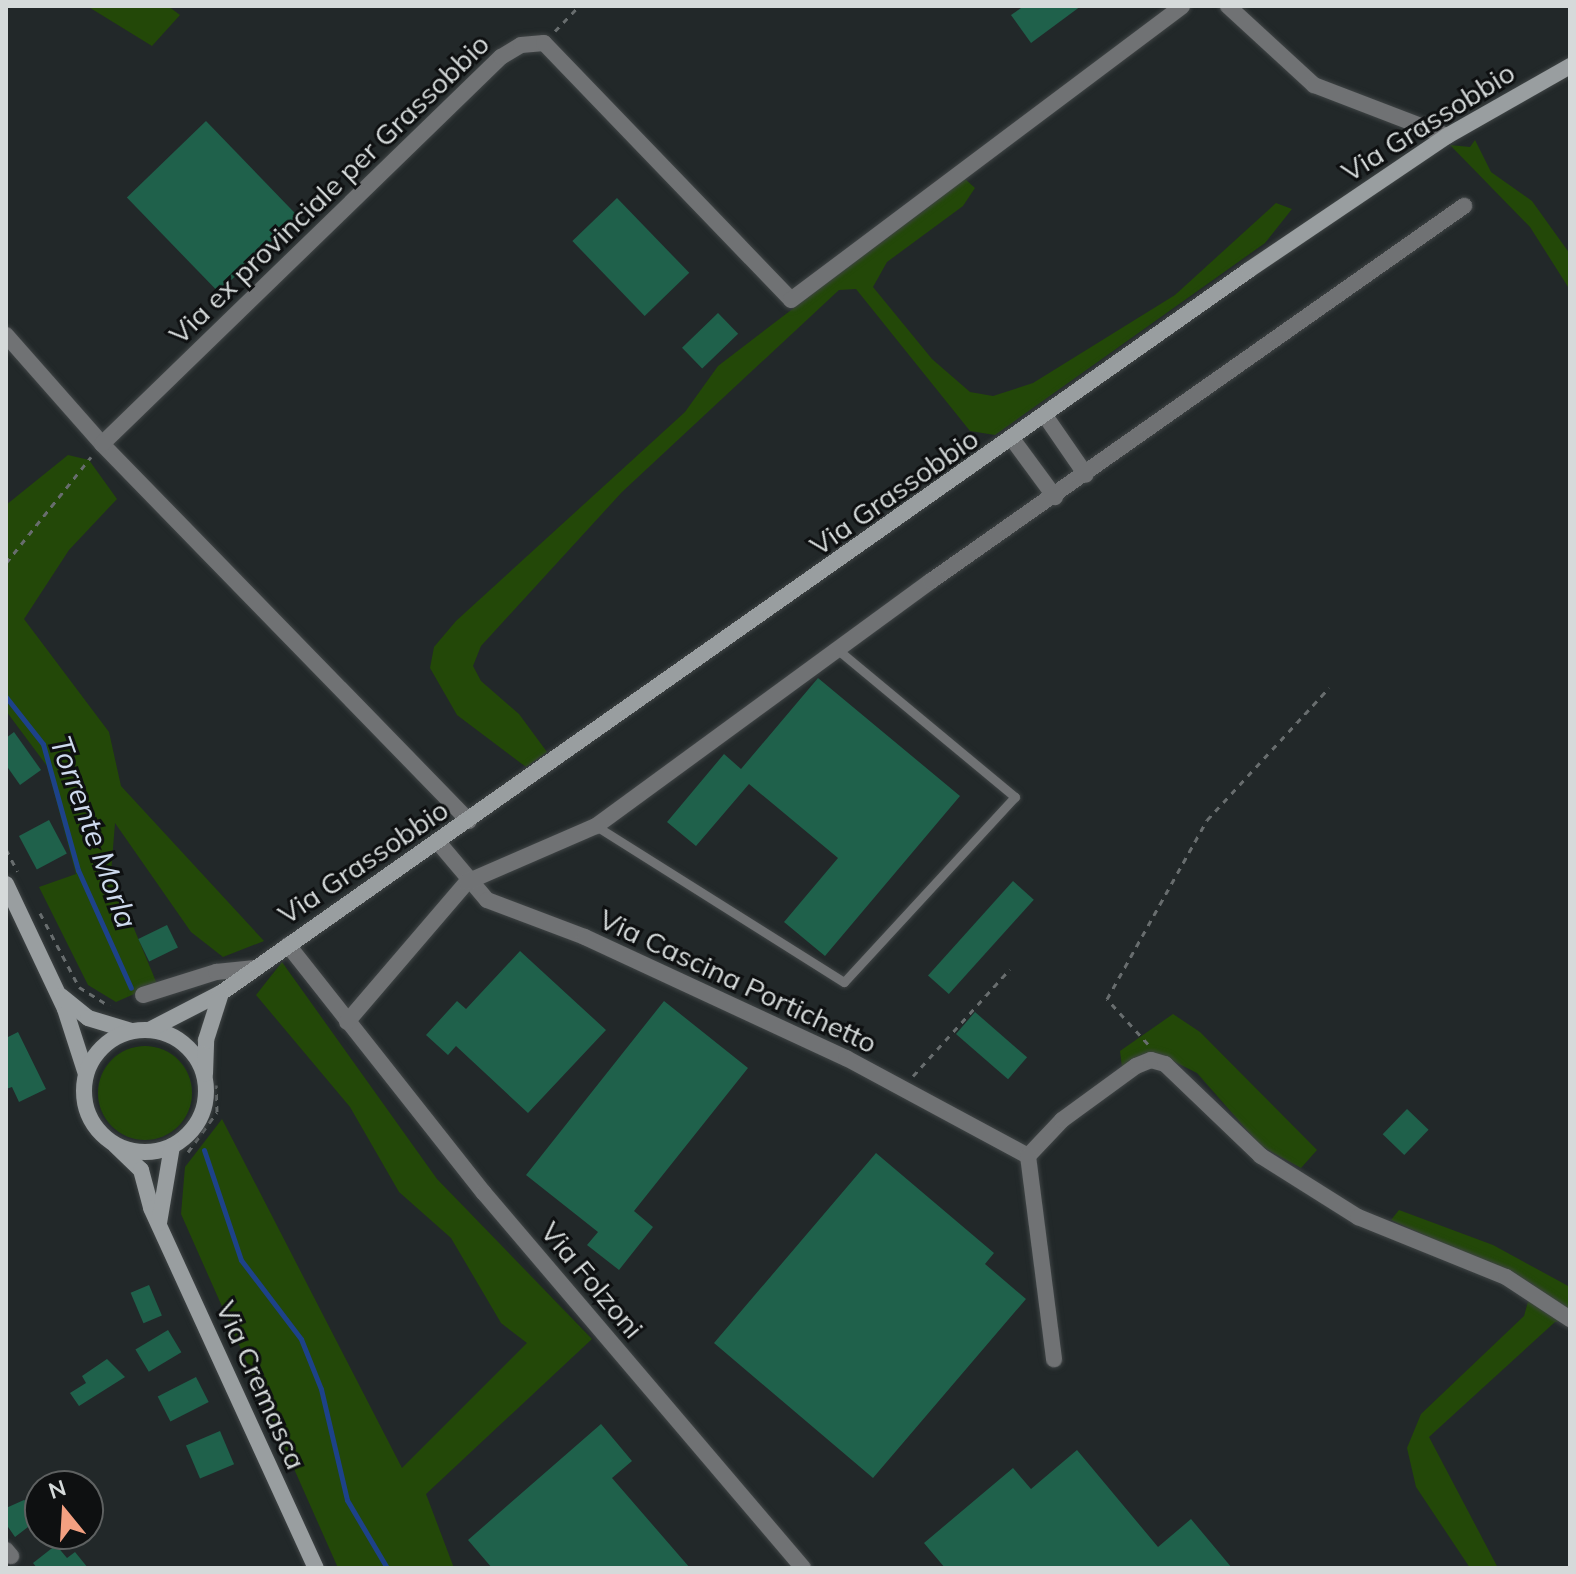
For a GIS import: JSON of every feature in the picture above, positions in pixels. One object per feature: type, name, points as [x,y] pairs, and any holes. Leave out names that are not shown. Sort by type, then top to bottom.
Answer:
[{"type":"street","points":[[544,43],[791,300],[1182,6]]},
{"type":"street","points":[[1228,6],[1314,85],[1447,136]]},
{"type":"street","name":"Via ex provinciale per Grassobbio","points":[[102,444],[501,57],[521,45],[544,43]]},
{"type":"street","name":"Via Grassobbio","points":[[141,1031],[221,993],[1447,136],[1570,66]]},
{"type":"street","points":[[347,1022],[467,882],[596,826],[837,649],[1464,206]]},
{"type":"street","points":[[6,335],[102,444],[469,821]]},
{"type":"street","points":[[1046,417],[1086,475]]},
{"type":"street","points":[[1013,440],[1055,497]]},
{"type":"street","name":"Via Cascina Portichetto","points":[[438,842],[467,882],[487,900],[600,944],[905,1090],[1028,1156]]},
{"type":"street","points":[[13,881],[11,908],[55,988],[86,1074],[86,1110],[115,1145],[143,1152],[178,1152]]},
{"type":"street","name":"Via Folzoni","points":[[288,945],[484,1193],[803,1568]]},
{"type":"street","name":"Via Grassobbio","points":[[143,995],[216,972],[253,968]]},
{"type":"street","points":[[55,988],[88,1018],[185,1045],[210,1081]]},
{"type":"street","points":[[159,1223],[178,1152],[198,1120],[210,1081],[206,1040],[221,993]]},
{"type":"street","points":[[86,1074],[103,1046],[141,1031]]},
{"type":"street","points":[[1054,1359],[1028,1156],[1062,1120],[1151,1060],[1165,1064],[1261,1156],[1358,1217],[1506,1277],[1570,1319]]},
{"type":"street","name":"Via Cremasca","points":[[115,1145],[141,1170],[159,1223],[316,1568]]},
{"type":"lane","points":[[596,826],[844,982],[1015,797],[837,649]]},
{"type":"path","points":[[544,43],[579,6]]},
{"type":"path","points":[[6,563],[102,444]]},
{"type":"path","points":[[1151,1060],[1150,1046],[1107,999],[1207,820],[1329,688]]},
{"type":"path","points":[[6,849],[13,881]]},
{"type":"path","points":[[35,904],[79,987],[113,1008]]},
{"type":"path","points":[[905,1090],[923,1059],[1010,969]]},
{"type":"path","points":[[178,1152],[217,1112],[210,1081]]},
{"type":"green space","points":[[87,6],[168,6],[180,15],[152,46]]},
{"type":"green space","points":[[1475,140],[1491,172],[1532,201],[1570,254],[1570,290],[1530,227],[1450,145],[1470,147]]},
{"type":"green space","points":[[964,178],[975,188],[963,206],[887,262],[873,287],[932,359],[970,392],[993,396],[1033,383],[1175,295],[1276,203],[1292,209],[1265,243],[995,435],[970,431],[856,289],[839,290],[622,492],[481,646],[473,666],[481,681],[519,714],[547,752],[526,767],[457,715],[430,668],[434,647],[456,621],[685,412],[718,366]]},
{"type":"green space","points":[[68,455],[89,460],[117,499],[69,550],[24,619],[109,732],[121,786],[264,941],[223,957],[191,932],[115,823],[111,873],[157,984],[116,1002],[88,985],[39,887],[76,874],[47,766],[6,711],[6,505]]},
{"type":"green space","points":[[282,962],[437,1179],[592,1339],[426,1494],[454,1568],[338,1568],[181,1214],[185,1167],[222,1119],[402,1468],[527,1343],[501,1323],[451,1238],[399,1192],[350,1107],[256,995]]},
{"type":"green space","points":[[1173,1014],[1200,1032],[1317,1150],[1301,1168],[1261,1146],[1197,1073],[1159,1054],[1122,1067],[1120,1051]]},
{"type":"green space","points":[[136,1046],[154,1046],[179,1059],[189,1075],[192,1093],[189,1111],[179,1127],[154,1140],[136,1140],[111,1127],[98,1102],[98,1084],[111,1059]]},
{"type":"green space","points":[[1399,1210],[1493,1245],[1570,1287],[1570,1319],[1555,1322],[1429,1437],[1498,1568],[1470,1568],[1416,1487],[1407,1448],[1421,1414],[1524,1316],[1533,1284],[1391,1220]]},
{"type":"building","points":[[1024,6],[1081,6],[1031,43],[1011,15]]},
{"type":"building","points":[[206,121],[298,216],[219,292],[127,197]]},
{"type":"building","points":[[617,198],[689,273],[645,316],[572,241]]},
{"type":"building","points":[[718,313],[738,334],[702,369],[682,348]]},
{"type":"building","points":[[818,678],[960,796],[825,956],[784,922],[838,858],[749,784],[696,846],[667,822],[724,754],[741,769]]},
{"type":"building","points":[[14,732],[41,770],[20,785],[6,765],[6,738]]},
{"type":"building","points":[[49,820],[67,854],[37,870],[19,836]]},
{"type":"building","points":[[1013,881],[1034,900],[949,994],[928,975]]},
{"type":"building","points":[[167,925],[178,947],[149,961],[138,939]]},
{"type":"building","points":[[520,951],[606,1030],[528,1113],[456,1046],[448,1055],[426,1035],[457,1001],[466,1009]]},
{"type":"building","points":[[664,1001],[748,1068],[634,1211],[653,1227],[619,1270],[587,1245],[598,1232],[526,1175]]},
{"type":"building","points":[[975,1012],[1027,1057],[1008,1079],[956,1034]]},
{"type":"building","points":[[18,1032],[46,1089],[19,1102],[12,1087],[6,1089],[6,1038]]},
{"type":"building","points":[[1407,1109],[1429,1130],[1404,1155],[1383,1134]]},
{"type":"building","points":[[876,1153],[994,1253],[985,1264],[1026,1299],[873,1478],[714,1343]]},
{"type":"building","points":[[149,1285],[162,1315],[143,1323],[131,1293]]},
{"type":"building","points":[[168,1330],[181,1352],[149,1372],[135,1350]]},
{"type":"building","points":[[107,1359],[125,1377],[79,1406],[70,1393],[86,1383],[82,1376]]},
{"type":"building","points":[[196,1377],[209,1402],[170,1421],[158,1397]]},
{"type":"building","points":[[601,1424],[632,1461],[612,1478],[690,1568],[492,1568],[468,1540]]},
{"type":"building","points":[[220,1431],[234,1464],[200,1479],[186,1445]]},
{"type":"building","points":[[1077,1450],[1158,1547],[1191,1519],[1232,1568],[945,1568],[924,1543],[1013,1468],[1031,1489]]},
{"type":"building","points":[[24,1500],[24,1530],[15,1537],[6,1524],[6,1508]]},
{"type":"building","points":[[50,1550],[60,1550],[67,1558],[75,1552],[88,1568],[37,1568],[33,1563]]},
{"type":"waterway","name":"Torrente Morla","points":[[6,697],[43,744],[78,870],[131,988]]},
{"type":"waterway","name":"Torrente Morla","points":[[204,1150],[241,1260],[301,1339],[321,1389],[347,1500],[387,1568]]}]
